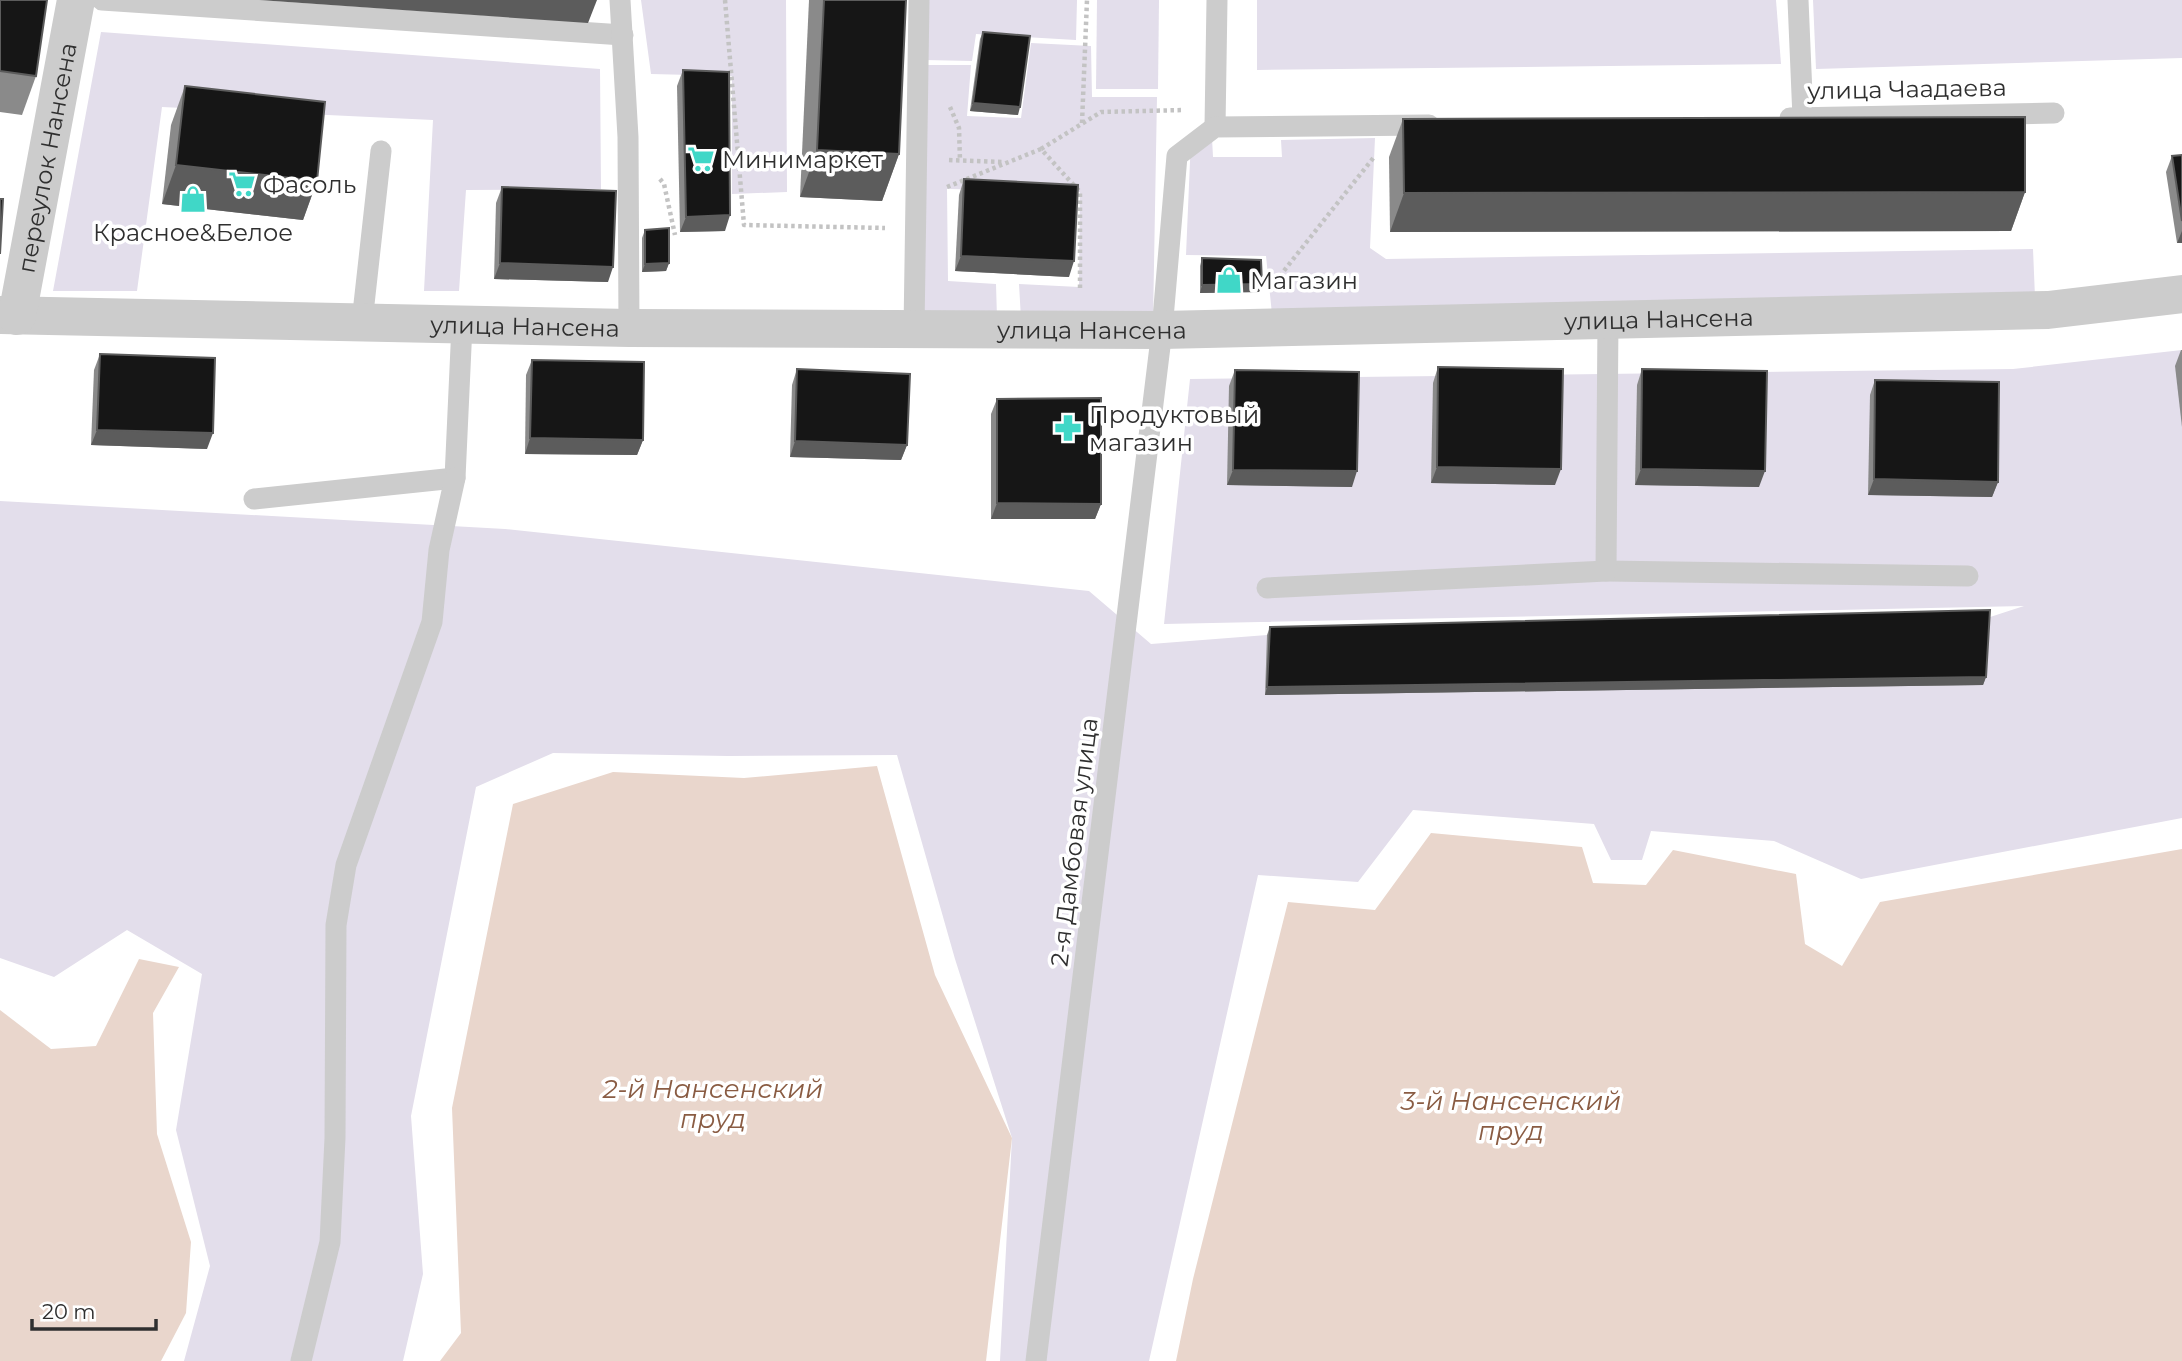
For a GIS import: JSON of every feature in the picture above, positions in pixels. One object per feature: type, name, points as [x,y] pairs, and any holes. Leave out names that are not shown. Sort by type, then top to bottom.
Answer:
[{"type":"street","name":"переулок Нансена","points":[[8,315],[76,0]]},
{"type":"street","name":"улица Нансена","points":[[8,315],[629,328],[1162,330],[2048,310],[2182,294]]},
{"type":"lane","points":[[102,0],[623,35]]},
{"type":"lane","points":[[620,0],[628,137],[629,328]]},
{"type":"lane","points":[[914,329],[919,0]]},
{"type":"lane","points":[[1162,330],[1177,156],[1216,118],[1217,0]]},
{"type":"lane","points":[[1798,0],[1802,118]]},
{"type":"lane","name":"улица Чаадаева","points":[[1775,118],[2054,113]]},
{"type":"lane","points":[[1216,118],[1399,126],[1455,125]]},
{"type":"lane","points":[[362,322],[381,151]]},
{"type":"lane","points":[[1606,571],[1608,320]]},
{"type":"lane","points":[[301,1361],[330,1242],[335,1138],[336,925],[346,865],[432,622],[439,550],[455,478],[462,325]]},
{"type":"lane","name":"2-я Дамбовая улица","points":[[1036,1361],[1162,330]]},
{"type":"lane","points":[[254,499],[455,478]]},
{"type":"lane","points":[[1267,588],[1606,571],[1968,576]]},
{"type":"path","points":[[725,0],[744,225],[916,228]]},
{"type":"path","points":[[1082,124],[1087,0]]},
{"type":"path","points":[[916,199],[1041,149],[1101,112],[1216,118]]},
{"type":"path","points":[[1237,328],[1399,126]]},
{"type":"path","points":[[1041,149],[1080,192],[1080,330]]},
{"type":"path","points":[[917,159],[1007,162]]},
{"type":"shaded area","points":[[641,0],[786,0],[787,192],[732,194],[732,76],[651,74]]},
{"type":"shaded area","points":[[927,0],[1077,0],[1076,40],[976,34],[972,61],[925,60]]},
{"type":"shaded area","points":[[1097,0],[1159,0],[1158,89],[1096,89]]},
{"type":"shaded area","points":[[1257,0],[1776,0],[1781,64],[1257,70]]},
{"type":"shaded area","points":[[1813,0],[2182,0],[2182,58],[1816,69]]},
{"type":"shaded area","points":[[101,32],[600,69],[601,189],[466,190],[459,291],[424,291],[433,120],[162,107],[137,291],[53,291]]},
{"type":"shaded area","points":[[1031,43],[1091,46],[1092,97],[1157,97],[1153,321],[1021,319],[1019,284],[1079,287],[1080,192],[947,189],[948,281],[996,284],[997,318],[921,321],[925,65],[971,65],[967,116],[1021,118]]},
{"type":"shaded area","points":[[1191,138],[1212,138],[1213,157],[1282,157],[1281,140],[1375,138],[1370,248],[1386,259],[2033,249],[2035,297],[1272,314],[1266,256],[1186,255]]},
{"type":"shaded area","points":[[2182,350],[2182,818],[1861,879],[1774,841],[1651,831],[1642,860],[1611,860],[1594,824],[1413,810],[1358,882],[1258,875],[1149,1361],[1000,1361],[1012,1138],[955,959],[897,755],[553,753],[476,787],[411,1116],[423,1274],[403,1361],[184,1361],[210,1266],[176,1130],[202,974],[127,930],[54,977],[0,958],[0,501],[505,529],[1089,591],[1151,644],[1267,635],[1987,618],[2024,606],[1164,624],[1190,379],[2013,369]]},
{"type":"water","name":"2-й Нансенский пруд","points":[[877,766],[935,975],[1012,1138],[986,1361],[440,1361],[461,1333],[452,1108],[513,804],[613,772],[744,778]]},
{"type":"water","name":"3-й Нансенский пруд","points":[[1431,833],[1582,847],[1593,883],[1646,885],[1673,850],[1796,874],[1805,944],[1842,966],[1880,902],[2182,849],[2182,1361],[1176,1361],[1193,1279],[1288,902],[1375,910]]},
{"type":"water","points":[[139,959],[179,967],[153,1013],[157,1134],[191,1242],[186,1313],[161,1361],[0,1361],[0,1010],[51,1049],[96,1046]]},
{"type":"building","points":[[0,0],[47,0],[36,76],[0,71]]},
{"type":"building","points":[[824,0],[906,0],[899,154],[817,150]]},
{"type":"building","points":[[983,32],[1030,36],[1020,107],[973,103]]},
{"type":"building","name":"Минимаркет","points":[[683,70],[729,72],[730,215],[686,217]]},
{"type":"building","points":[[185,86],[325,102],[317,181],[176,165]]},
{"type":"building","points":[[2025,117],[2025,192],[1404,193],[1403,119]]},
{"type":"building","points":[[2182,155],[2182,221],[2172,156]]},
{"type":"building","points":[[964,179],[1078,185],[1074,261],[961,256]]},
{"type":"building","points":[[502,187],[616,191],[613,267],[500,263]]},
{"type":"building","points":[[0,199],[3,199],[0,254]]},
{"type":"building","points":[[669,228],[669,263],[645,264],[645,230]]},
{"type":"building","name":"Магазин","points":[[1202,258],[1261,260],[1262,284],[1202,285]]},
{"type":"building","points":[[100,354],[215,358],[213,433],[97,430]]},
{"type":"building","points":[[532,360],[644,362],[643,440],[530,438]]},
{"type":"building","points":[[1438,367],[1563,369],[1561,469],[1437,467]]},
{"type":"building","points":[[797,369],[910,374],[907,445],[795,441]]},
{"type":"building","points":[[1642,369],[1767,371],[1765,471],[1641,469]]},
{"type":"building","points":[[1235,370],[1359,372],[1357,471],[1233,470]]},
{"type":"building","points":[[1875,380],[1999,382],[1998,482],[1874,479]]},
{"type":"building","name":"Продуктовый магазин","points":[[1101,398],[1101,504],[997,503],[997,399]]},
{"type":"building","points":[[1990,610],[1986,677],[1267,687],[1270,627]]},
{"type":"place","name":"Минимаркет","points":[[701,159]]},
{"type":"place","name":"Фасоль","points":[[242,184]]},
{"type":"place","name":"Красное&Белое","points":[[193,199]]},
{"type":"place","name":"Магазин","points":[[1229,280]]},
{"type":"place","name":"Продуктовый магазин","points":[[1068,428]]}]
